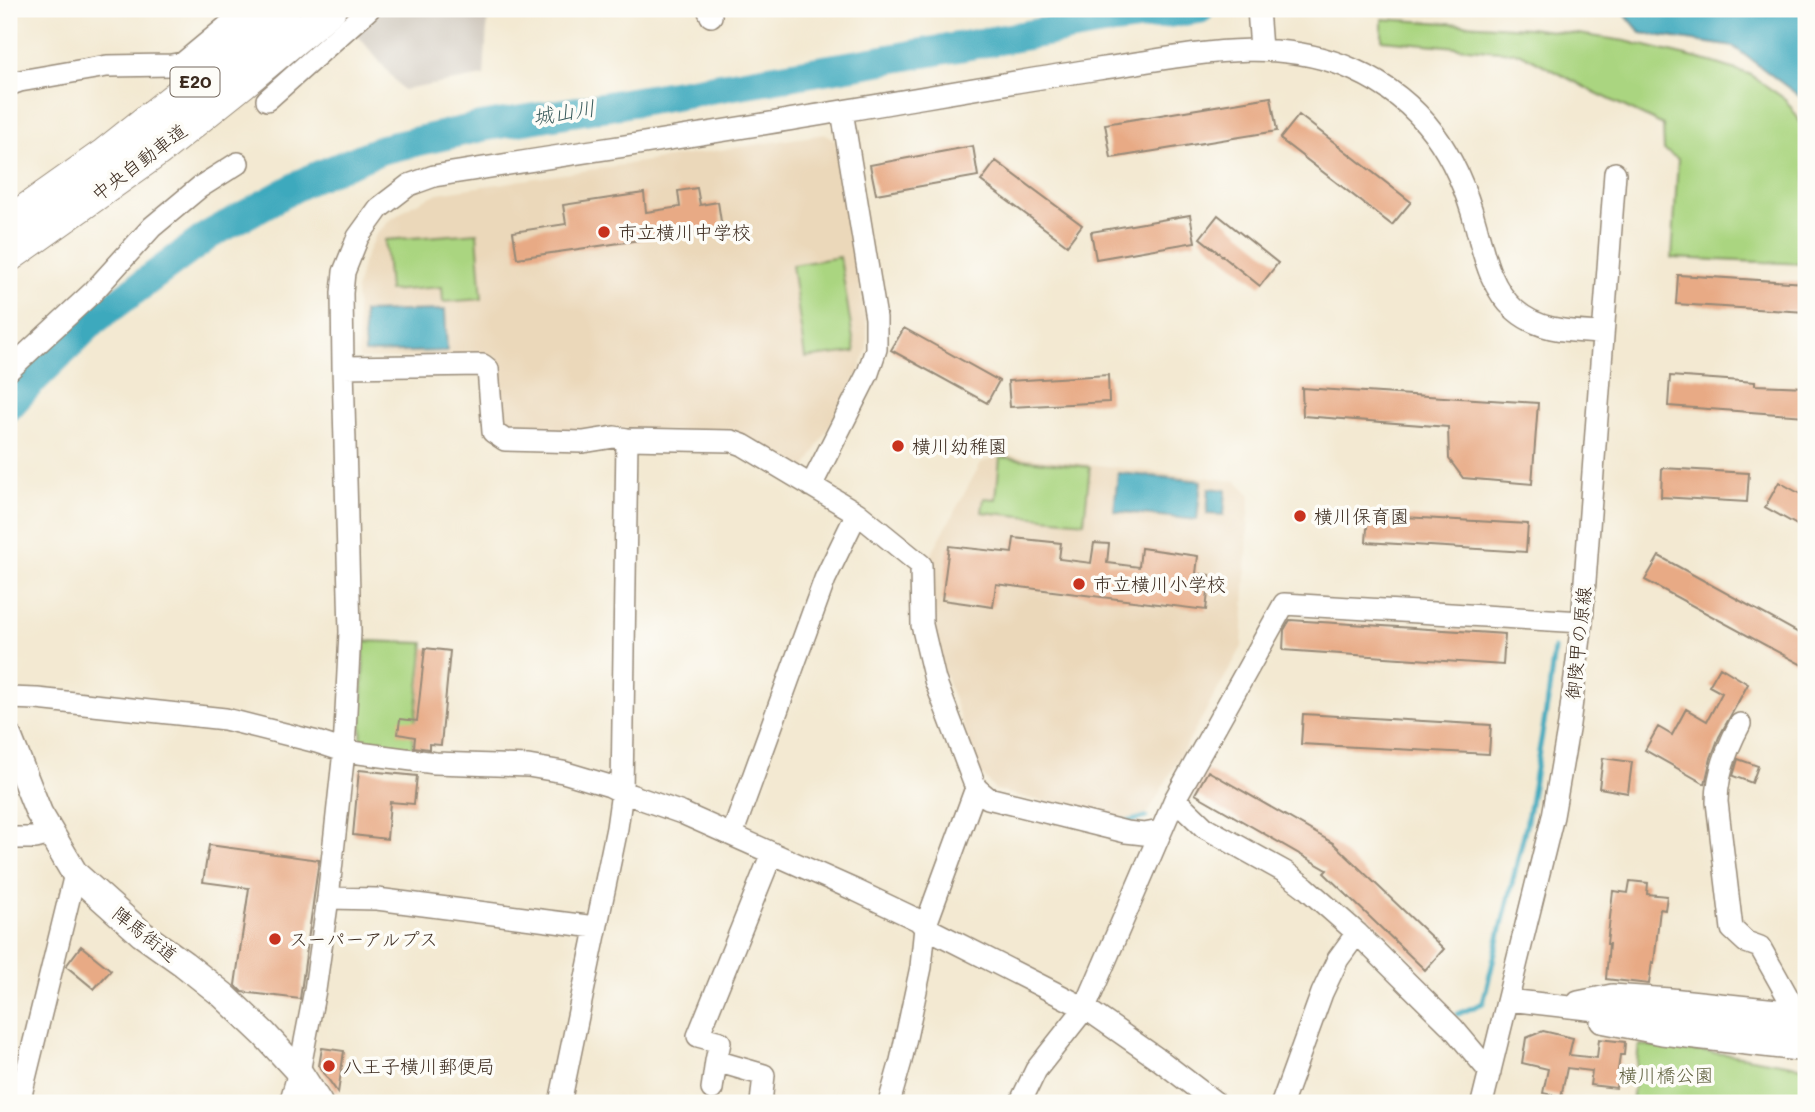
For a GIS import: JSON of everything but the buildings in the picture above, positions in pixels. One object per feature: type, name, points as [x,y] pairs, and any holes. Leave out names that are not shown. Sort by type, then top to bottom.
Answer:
[{"type":"highway","name":"中央自動車道","points":[[9,222],[105,154],[284,9]]},
{"type":"highway","name":"中央自動車道","points":[[9,256],[157,150],[330,9]]},
{"type":"main road","name":"陣馬街道","points":[[9,738],[39,813],[75,874],[142,934],[223,995],[299,1072],[319,1103]]},
{"type":"street","points":[[9,85],[107,66],[183,63],[248,9]]},
{"type":"street","points":[[267,100],[369,9]]},
{"type":"street","points":[[1259,18],[1261,49]]},
{"type":"street","points":[[290,1103],[315,990],[344,751],[350,632],[342,367],[344,272],[358,237],[379,208],[409,185],[434,176],[1011,82],[1214,53],[1261,49],[1308,54],[1333,61],[1375,80],[1400,98],[1437,136],[1463,184],[1494,283],[1516,311],[1552,329],[1603,333]]},
{"type":"street","points":[[811,486],[867,373],[876,349],[876,318],[842,111]]},
{"type":"street","points":[[9,370],[93,292],[152,227],[200,187],[238,163]]},
{"type":"street","name":"御陵甲の原線","points":[[1482,1103],[1553,816],[1569,724],[1582,622],[1615,173]]},
{"type":"street","points":[[342,367],[483,365],[488,369],[493,432],[505,440],[583,442],[614,437],[732,441],[754,451],[857,513],[921,565],[922,625],[935,680],[976,788],[988,798],[1126,832],[1144,834],[1160,831]]},
{"type":"street","points":[[560,1103],[617,828],[622,792],[627,439]]},
{"type":"street","points":[[732,835],[825,579],[857,513]]},
{"type":"street","points":[[1020,1103],[1036,1070],[1085,1009],[1175,799],[1284,604],[1582,622]]},
{"type":"street","points":[[9,698],[225,719],[344,751],[435,763],[528,766],[563,772],[610,786],[682,813],[918,920],[925,927],[1085,1009],[1216,1103]]},
{"type":"street","points":[[1740,724],[1719,774],[1717,787],[1732,929],[1746,942],[1760,947],[1797,1012]]},
{"type":"street","points":[[889,1103],[921,967],[925,927],[976,788]]},
{"type":"street","points":[[1175,799],[1205,827],[1306,887],[1357,933],[1453,1028],[1490,1072]]},
{"type":"street","points":[[9,838],[36,838],[50,834]]},
{"type":"street","points":[[712,1089],[720,1042],[698,1036],[772,853]]},
{"type":"street","points":[[19,1103],[75,874]]},
{"type":"street","points":[[328,898],[377,899],[596,927]]},
{"type":"street","points":[[1282,1103],[1322,993],[1338,959],[1357,933]]},
{"type":"street","points":[[1559,1006],[1612,995],[1797,1012]]},
{"type":"street","points":[[1508,1000],[1806,1034]]},
{"type":"street","points":[[1559,1006],[1606,1024],[1662,1034],[1806,1051]]},
{"type":"street","points":[[716,1061],[765,1075],[761,1103]]},
{"type":"shaded area","points":[[382,9],[488,9],[484,76],[403,90],[355,32]]},
{"type":"shaded area","points":[[826,134],[836,141],[867,327],[867,350],[859,372],[806,468],[738,434],[609,428],[578,432],[510,431],[501,425],[495,356],[359,359],[356,289],[363,262],[375,236],[389,221],[412,205],[438,193]]},
{"type":"shaded area","points":[[1002,454],[1237,481],[1250,494],[1242,647],[1146,817],[1127,822],[995,790],[979,771],[938,655],[929,616],[928,560],[981,463]]},
{"type":"green space","points":[[1382,19],[1528,28],[1625,41],[1749,74],[1785,99],[1806,136],[1806,264],[1672,258],[1678,159],[1664,150],[1663,125],[1521,53],[1382,40]]},
{"type":"green space","points":[[477,233],[482,299],[443,302],[442,287],[389,291],[385,240]]},
{"type":"green space","points":[[840,257],[855,352],[805,358],[792,265]]},
{"type":"green space","points":[[1000,457],[1090,467],[1084,522],[982,512],[984,498],[996,499]]},
{"type":"green space","points":[[364,641],[424,643],[412,751],[361,743]]},
{"type":"green space","name":"横川橋公園","points":[[1639,1045],[1734,1055],[1806,1068],[1806,1103],[1632,1103]]},
{"type":"water","points":[[1621,9],[1647,9],[1647,12],[1648,9],[1793,9],[1806,15],[1806,101],[1734,47],[1641,33]]},
{"type":"water","points":[[445,310],[447,351],[365,353],[363,312]]},
{"type":"water","points":[[1118,473],[1201,481],[1197,520],[1114,511]]},
{"type":"water","points":[[1209,488],[1226,490],[1224,515],[1207,514]]},
{"type":"waterway","name":"城山川","points":[[9,406],[93,321],[209,235],[310,179],[383,149],[481,127],[1108,21],[1199,9]]},
{"type":"waterway","points":[[1458,1014],[1483,1003],[1526,826],[1554,649]]},
{"type":"waterway","points":[[1801,696],[1806,693]]},
{"type":"waterway","points":[[1124,821],[1146,817]]},
{"type":"place","name":"市立横川中学校","points":[[604,232]]},
{"type":"place","name":"横川幼稚園","points":[[898,446]]},
{"type":"place","name":"横川保育園","points":[[1300,516]]},
{"type":"place","name":"市立横川小学校","points":[[1079,584]]},
{"type":"place","name":"スーパーアルプス","points":[[275,939]]},
{"type":"place","name":"八王子横川郵便局","points":[[329,1066]]}]
